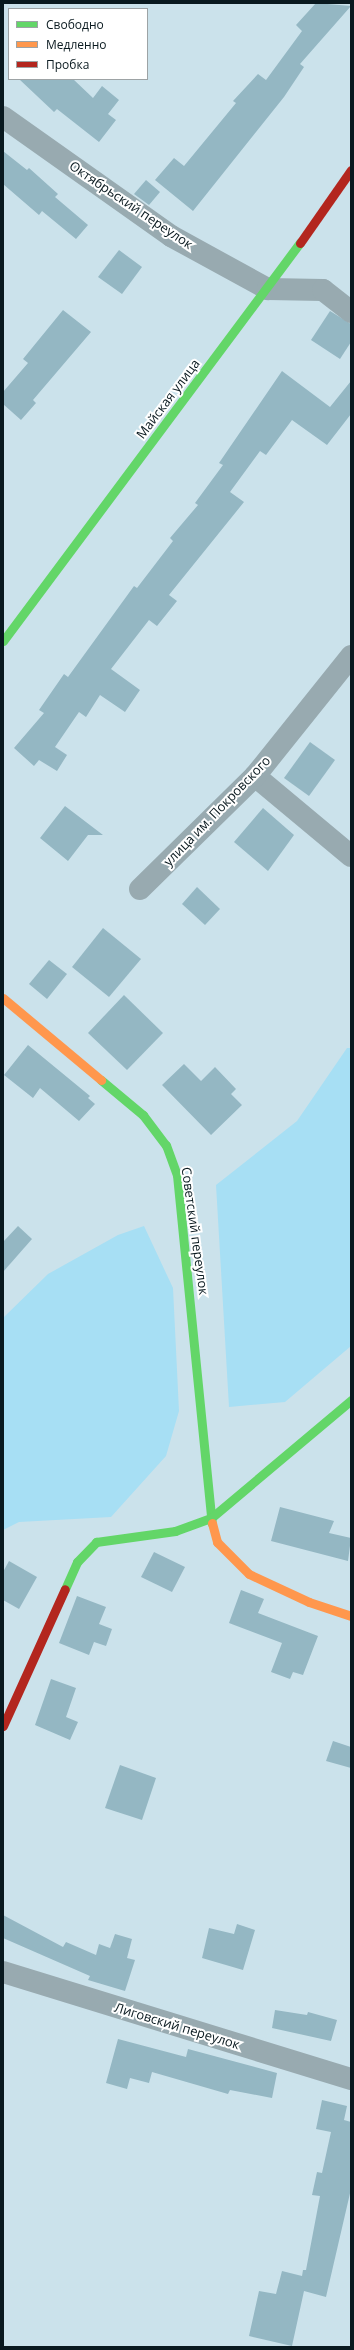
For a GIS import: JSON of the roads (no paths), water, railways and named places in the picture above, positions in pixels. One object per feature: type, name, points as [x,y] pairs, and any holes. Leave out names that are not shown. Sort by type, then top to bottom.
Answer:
[{"type":"street","name":"Октябрьский переулок","points":[[3,117],[171,236],[268,289],[323,290],[351,312]]},
{"type":"street","name":"Майская улица","points":[[3,641],[268,289],[351,170]]},
{"type":"street","name":"улица им. Покровского","points":[[140,890],[255,776],[351,656]]},
{"type":"street","points":[[255,776],[351,856]]},
{"type":"street","name":"Советский переулок","points":[[3,998],[143,1115],[166,1145],[177,1175],[211,1518],[217,1542],[249,1574],[309,1602],[351,1616]]},
{"type":"street","points":[[3,1726],[77,1562],[96,1542],[175,1531],[211,1518],[351,1400]]},
{"type":"street","name":"Лиговский переулок","points":[[3,1972],[351,2079]]}]
